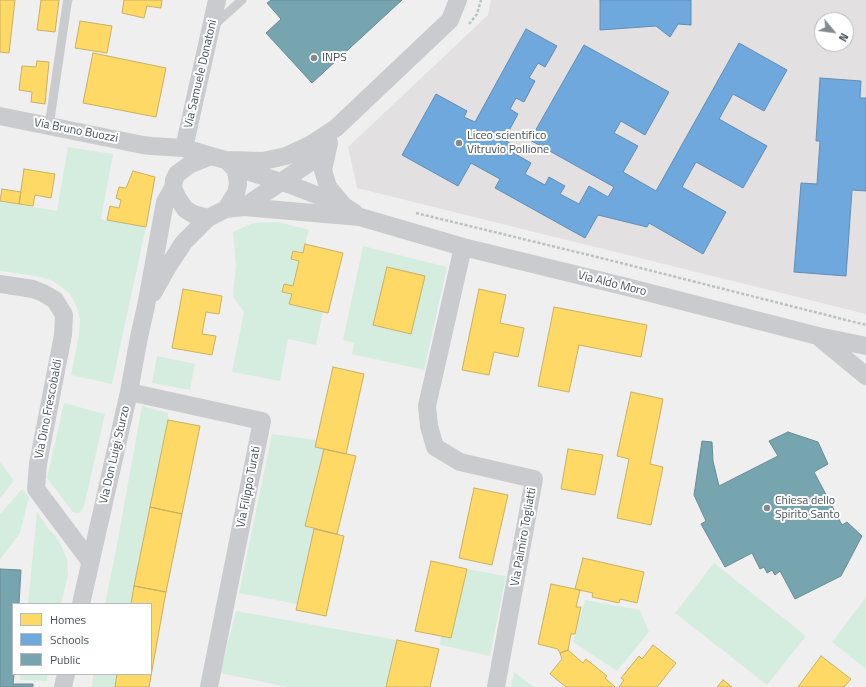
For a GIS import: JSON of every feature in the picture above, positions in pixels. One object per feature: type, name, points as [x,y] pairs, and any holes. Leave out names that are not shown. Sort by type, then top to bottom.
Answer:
[{"type":"street","name":"Via Samuele Donatoni","points":[[184,148],[217,0]]},
{"type":"street","points":[[360,217],[244,207],[226,209],[208,218],[193,214],[185,209],[177,197],[175,181],[189,165],[263,161],[286,156],[310,146],[336,128],[450,20],[458,0]]},
{"type":"street","name":"Via Bruno Buozzi","points":[[0,116],[151,146],[184,148],[225,162]]},
{"type":"street","points":[[336,128],[328,145],[323,170],[328,187],[344,206]]},
{"type":"street","points":[[244,207],[309,163],[328,145]]},
{"type":"street","name":"Via Bruno Buozzi","points":[[151,146],[174,165],[175,181]]},
{"type":"street","points":[[225,162],[244,170],[291,185],[344,206],[360,217]]},
{"type":"street","points":[[225,162],[238,184],[234,197],[226,209]]},
{"type":"street","name":"Via Don Luigi Sturzo","points":[[81,603],[129,392],[138,337],[146,306],[165,202],[175,181]]},
{"type":"street","name":"Via Aldo Moro","points":[[360,217],[463,248],[627,287],[818,336],[866,346]]},
{"type":"street","name":"Via Don Luigi Sturzo","points":[[146,306],[167,268],[184,242],[208,218]]},
{"type":"street","name":"Via Palmiro Togliatti","points":[[463,248],[427,406],[429,426],[435,446],[460,462],[534,479],[496,687]]},
{"type":"street","name":"Via Dino Frescobaldi","points":[[0,284],[33,289],[43,293],[56,300],[64,315],[63,335],[38,464],[36,489],[90,561]]},
{"type":"street","points":[[818,336],[866,376]]},
{"type":"street","name":"Via Filippo Turati","points":[[129,392],[262,421],[209,687]]},
{"type":"street","points":[[63,687],[66,675]]},
{"type":"lane","points":[[49,126],[68,0]]},
{"type":"lane","points":[[211,28],[242,0]]},
{"type":"path","points":[[468,25],[477,14],[481,0]]},
{"type":"path","points":[[414,213],[605,259],[866,325]]},
{"type":"shaded area","points":[[491,0],[866,0],[866,314],[357,188],[348,147],[488,15]]},
{"type":"green space","points":[[68,147],[113,154],[101,219],[146,227],[112,384],[71,375],[79,335],[80,320],[77,308],[70,294],[51,280],[36,276],[0,271],[0,202],[57,211]]},
{"type":"green space","points":[[278,222],[309,230],[303,253],[293,251],[291,259],[299,261],[293,286],[283,283],[282,292],[292,294],[289,304],[323,312],[316,345],[288,339],[280,381],[232,372],[244,312],[234,298],[233,294],[236,265],[233,232],[253,223]]},
{"type":"green space","points":[[363,246],[447,267],[424,370],[352,354],[354,343],[343,340]]},
{"type":"green space","points":[[157,356],[195,364],[190,390],[152,383]]},
{"type":"green space","points":[[64,403],[105,414],[84,506],[82,511],[78,513],[73,512],[47,478]]},
{"type":"green space","points":[[142,406],[168,413],[168,420],[131,603],[105,603]]},
{"type":"green space","points":[[272,434],[316,440],[315,447],[324,449],[305,526],[314,529],[297,604],[239,593]]},
{"type":"green space","points":[[0,462],[14,481],[0,498]]},
{"type":"green space","points":[[22,489],[29,497],[20,533],[0,560],[0,514]]},
{"type":"green space","points":[[37,512],[61,545],[67,559],[68,575],[61,603],[28,603]]},
{"type":"green space","points":[[714,563],[806,636],[767,685],[675,613]]},
{"type":"green space","points":[[467,569],[506,576],[490,656],[440,645],[441,636],[451,638]]},
{"type":"green space","points":[[866,597],[866,669],[832,642]]},
{"type":"green space","points":[[585,600],[640,610],[649,632],[617,671],[573,642]]},
{"type":"green space","points":[[236,611],[397,640],[386,687],[288,687],[220,673]]},
{"type":"green space","points":[[514,672],[534,687],[511,687]]},
{"type":"green space","points":[[20,675],[48,675],[47,681],[20,680]]},
{"type":"green space","points":[[93,675],[117,675],[115,687],[92,687]]},
{"type":"building: Homes","points":[[0,0],[15,0],[9,53],[0,52]]},
{"type":"building: Homes","points":[[41,0],[59,0],[55,32],[37,30]]},
{"type":"building: Homes","points":[[124,0],[162,0],[161,8],[147,6],[144,18],[122,13]]},
{"type":"building: Homes","points":[[80,21],[112,26],[107,53],[75,48]]},
{"type":"building: Homes","points":[[93,53],[166,68],[156,117],[83,103]]},
{"type":"building: Homes","points":[[37,61],[49,62],[45,104],[31,102],[32,92],[19,90],[22,66],[36,67]]},
{"type":"building: Homes","points":[[24,169],[55,174],[51,198],[35,195],[33,206],[19,204]]},
{"type":"building: Homes","points":[[133,171],[155,177],[146,227],[107,220],[110,206],[119,208],[121,200],[116,198],[119,187],[126,188]]},
{"type":"building: Homes","points":[[2,189],[21,192],[19,204],[0,201]]},
{"type":"building: Homes","points":[[305,244],[343,253],[328,313],[289,304],[292,294],[282,292],[284,284],[293,286],[299,261],[291,259],[293,251],[303,253]]},
{"type":"building: Homes","points":[[387,267],[425,276],[411,334],[373,325]]},
{"type":"building: Homes","points":[[183,289],[222,296],[219,314],[206,312],[202,334],[216,336],[212,355],[172,348]]},
{"type":"building: Homes","points":[[479,289],[506,295],[500,323],[524,328],[518,357],[494,352],[489,375],[462,370]]},
{"type":"building: Homes","points":[[554,307],[647,325],[641,357],[579,345],[569,392],[538,386]]},
{"type":"building: Homes","points":[[333,367],[364,374],[346,454],[315,447]]},
{"type":"building: Homes","points":[[631,392],[663,399],[650,464],[663,467],[651,525],[617,518],[629,459],[617,456]]},
{"type":"building: Homes","points":[[168,420],[200,426],[182,514],[150,507]]},
{"type":"building: Homes","points":[[324,449],[356,456],[337,534],[305,526]]},
{"type":"building: Homes","points":[[568,449],[603,455],[595,495],[561,489]]},
{"type":"building: Homes","points":[[474,488],[508,495],[492,565],[459,558]]},
{"type":"building: Homes","points":[[150,507],[182,514],[166,592],[134,586]]},
{"type":"building: Homes","points":[[314,529],[344,536],[326,616],[296,610]]},
{"type":"building: Homes","points":[[583,558],[644,572],[637,603],[620,599],[619,603],[592,597],[593,593],[575,589]]},
{"type":"building: Homes","points":[[431,561],[467,569],[451,638],[415,631]]},
{"type":"building: Homes","points":[[551,584],[580,590],[576,607],[581,607],[575,634],[571,634],[568,650],[560,653],[558,649],[538,644]]},
{"type":"building: Homes","points":[[134,586],[166,592],[152,670],[152,603],[131,603]]},
{"type":"building: Homes","points":[[397,640],[439,649],[430,687],[386,687]]},
{"type":"building: Homes","points":[[653,645],[676,663],[657,687],[619,687],[624,680],[621,678],[639,656],[642,659]]},
{"type":"building: Homes","points":[[568,650],[583,663],[586,659],[607,676],[605,678],[615,687],[566,687],[550,674],[562,659],[560,653]]},
{"type":"building: Homes","points":[[821,656],[851,679],[844,687],[798,687]]},
{"type":"building: Homes","points":[[117,675],[151,675],[149,687],[115,687]]},
{"type":"building: Homes","points":[[723,680],[732,687],[717,687]]},
{"type":"building: Schools","points":[[600,0],[691,0],[691,25],[678,24],[670,37],[656,26],[600,30]]},
{"type":"building: Schools","name":"Liceo scientifico Vitruvio Pollione","points":[[526,29],[557,46],[545,67],[538,63],[529,78],[535,81],[524,102],[516,98],[510,109],[518,114],[504,140],[515,146],[512,152],[531,163],[525,174],[545,185],[549,177],[565,186],[560,194],[579,204],[589,186],[608,197],[614,187],[530,140],[584,45],[669,92],[645,135],[621,121],[614,133],[638,146],[623,172],[656,191],[739,43],[787,70],[764,111],[733,94],[719,119],[767,146],[743,188],[696,162],[682,187],[726,212],[703,254],[649,223],[647,227],[598,215],[585,238],[495,188],[500,179],[471,163],[458,186],[402,155],[436,94],[467,111],[464,117],[475,122]]},
{"type":"building: Schools","points":[[820,78],[861,81],[860,98],[866,98],[866,191],[852,190],[846,276],[794,272],[801,183],[817,184],[820,141],[816,141]]},
{"type":"building: Public","name":"INPS","points":[[271,0],[402,0],[312,83],[266,33],[281,19],[267,3]]},
{"type":"building: Public","name":"Chiesa dello Spirito Santo","points":[[788,432],[818,442],[828,464],[814,472],[842,525],[847,522],[862,536],[841,576],[795,599],[780,571],[775,575],[772,570],[767,573],[764,567],[760,569],[752,553],[725,567],[701,524],[706,521],[694,495],[702,441],[712,442],[713,461],[719,486],[778,456],[769,441]]},
{"type":"building: Public","points":[[0,569],[21,570],[19,603],[12,603],[12,675],[14,675],[13,684],[33,684],[33,687],[0,687]]},
{"type":"place","name":"INPS","points":[[314,58]]},
{"type":"place","name":"Liceo scientifico Vitruvio Pollione","points":[[459,143]]},
{"type":"place","name":"Chiesa dello Spirito Santo","points":[[767,508]]}]
